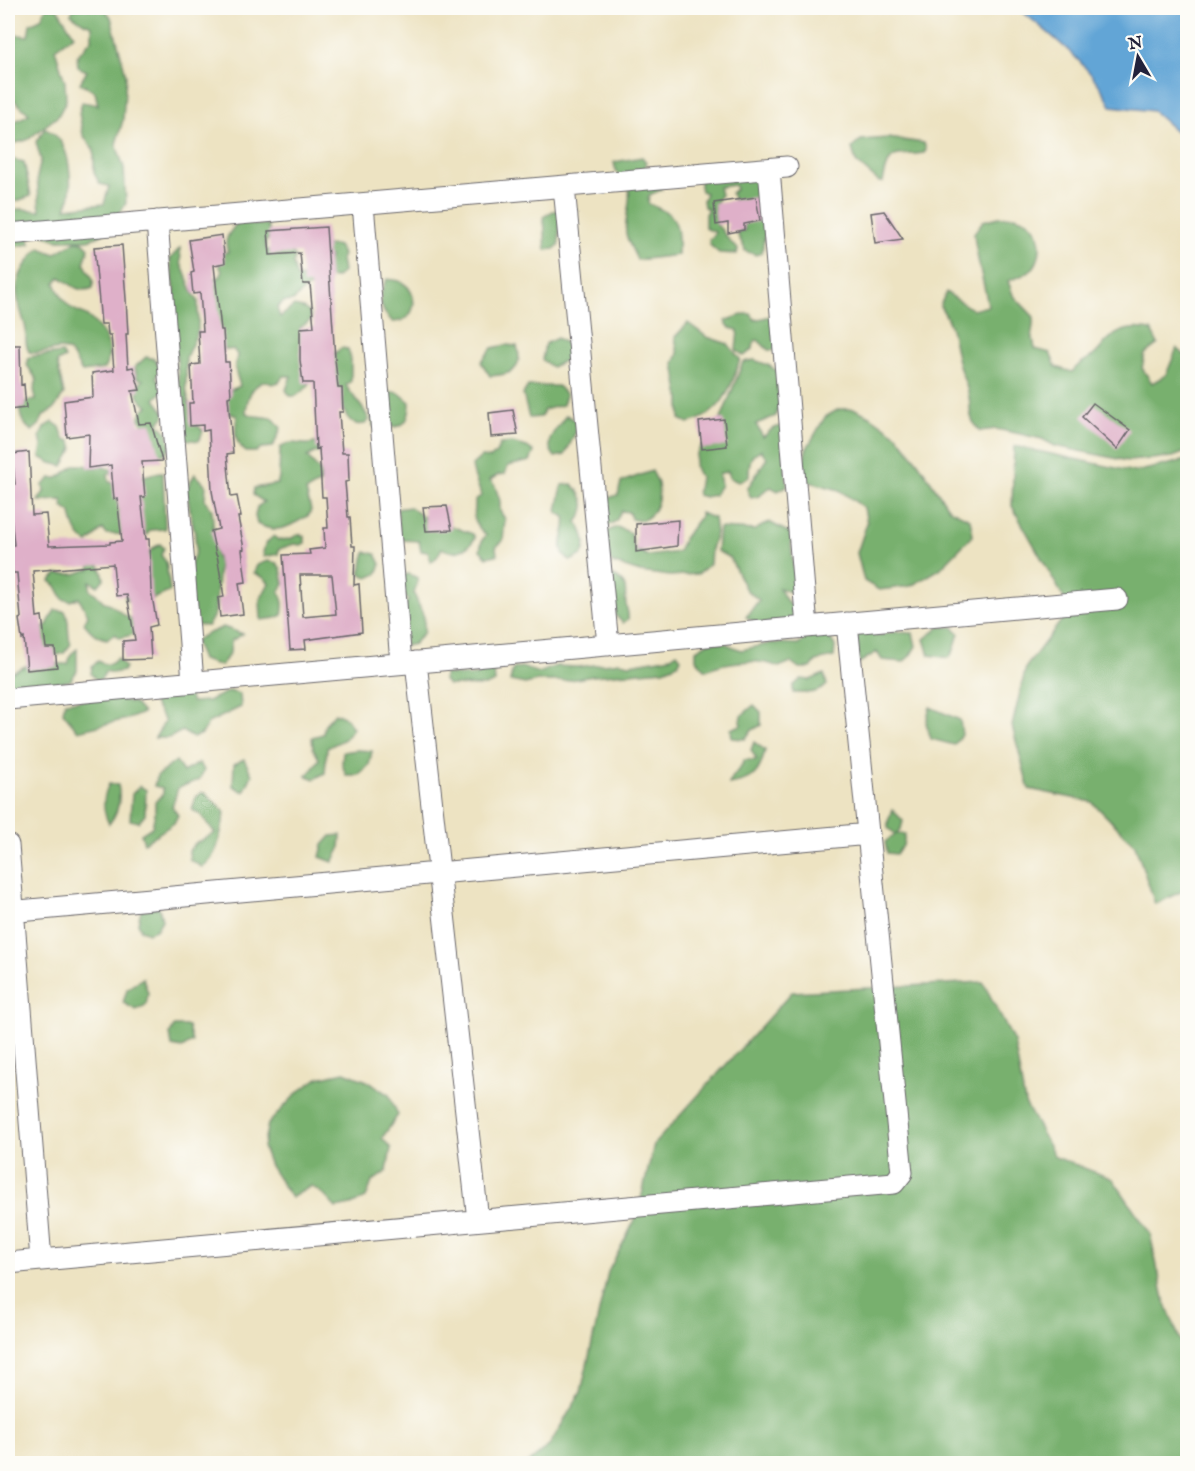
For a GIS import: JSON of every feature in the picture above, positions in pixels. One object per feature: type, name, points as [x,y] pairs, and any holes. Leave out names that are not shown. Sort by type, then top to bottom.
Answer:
[{"type":"street","points":[[8,234],[778,168],[807,627]]},
{"type":"street","points":[[564,187],[608,645]]},
{"type":"street","points":[[363,204],[409,663],[440,873],[478,1220]]},
{"type":"street","points":[[157,221],[193,682]]},
{"type":"street","points":[[8,699],[1117,599]]},
{"type":"street","points":[[8,1263],[894,1183],[902,1173],[847,623]]},
{"type":"street","points":[[10,912],[869,834]]},
{"type":"street","points":[[8,845],[10,912],[41,1260]]},
{"type":"green space","points":[[46,8],[57,8],[74,35],[55,49],[65,82],[66,101],[58,116],[27,140],[8,145],[8,120],[16,121],[29,114],[14,100],[8,98],[8,34],[28,36],[30,24],[41,19]]},
{"type":"green space","points":[[74,8],[104,8],[111,17],[126,75],[123,120],[116,144],[124,168],[126,203],[118,217],[100,236],[88,240],[56,240],[28,227],[30,244],[8,248],[8,210],[40,211],[37,177],[41,160],[36,142],[45,128],[62,143],[68,161],[70,192],[66,208],[104,204],[109,186],[100,184],[94,173],[94,150],[83,135],[79,113],[82,102],[98,105],[95,92],[80,83],[87,71],[78,67],[77,56],[92,39],[92,26],[71,14]]},
{"type":"green space","points":[[888,138],[924,143],[926,150],[924,153],[891,158],[883,182],[879,182],[856,162],[852,148],[861,140]]},
{"type":"green space","points":[[642,157],[646,162],[645,173],[660,184],[661,190],[649,195],[648,203],[673,219],[678,234],[678,255],[637,260],[628,240],[626,225],[628,186],[616,172],[614,162]]},
{"type":"green space","points":[[10,159],[24,162],[31,196],[14,202],[8,202],[8,163]]},
{"type":"green space","points":[[717,162],[763,177],[765,232],[762,252],[756,255],[745,251],[737,233],[745,230],[731,193],[736,189],[734,185],[719,187],[721,195],[716,202],[715,209],[717,225],[738,249],[737,254],[719,253],[710,245],[709,239],[715,232],[705,228],[705,214],[708,209],[704,207],[703,200],[706,193],[701,191],[700,180],[708,163]]},
{"type":"green space","points":[[560,210],[559,245],[554,249],[546,250],[543,217]]},
{"type":"green space","points":[[1015,216],[1026,220],[1033,226],[1040,243],[1039,256],[1034,267],[1026,274],[1008,281],[1013,295],[1034,317],[1032,333],[1035,349],[1050,353],[1056,367],[1072,372],[1114,335],[1138,328],[1151,330],[1158,344],[1145,354],[1142,368],[1152,383],[1166,375],[1177,348],[1187,357],[1186,452],[1173,457],[1128,461],[1055,446],[1042,439],[1011,432],[996,429],[980,431],[972,421],[968,392],[951,328],[940,306],[946,292],[973,310],[988,306],[974,233],[983,221]]},
{"type":"green space","points":[[239,220],[247,220],[254,225],[267,224],[271,235],[265,243],[267,250],[292,252],[295,257],[293,264],[297,278],[309,276],[324,285],[306,288],[293,301],[283,302],[277,308],[280,317],[294,306],[310,313],[311,320],[300,328],[304,336],[309,386],[296,396],[290,396],[286,390],[291,376],[284,376],[279,382],[272,384],[266,381],[253,389],[247,402],[246,413],[273,418],[281,428],[273,447],[261,448],[256,452],[246,452],[239,444],[236,431],[237,416],[226,412],[228,391],[240,386],[235,368],[238,356],[233,349],[219,348],[213,280],[221,276],[222,272],[218,262],[221,253],[228,252],[227,238]]},
{"type":"green space","points":[[76,241],[83,242],[89,248],[84,263],[93,279],[93,288],[79,289],[60,277],[55,283],[67,305],[87,316],[99,327],[106,340],[109,354],[104,369],[82,372],[72,355],[65,349],[39,353],[29,352],[17,295],[21,274],[40,248],[55,254]]},
{"type":"green space","points":[[323,246],[338,246],[343,255],[341,259],[343,272],[336,278],[327,277],[325,270],[329,256],[316,255]]},
{"type":"green space","points":[[180,248],[181,263],[198,301],[198,331],[186,357],[186,388],[192,420],[203,431],[199,441],[184,439],[172,307],[175,292],[170,259]]},
{"type":"green space","points":[[387,279],[401,282],[411,292],[412,312],[401,321],[393,322],[382,307],[381,296]]},
{"type":"green space","points":[[751,314],[755,320],[771,316],[778,350],[768,350],[758,340],[754,341],[753,349],[744,356],[736,350],[738,330],[730,328],[725,321]]},
{"type":"green space","points":[[688,323],[707,337],[728,344],[740,359],[733,381],[723,400],[709,414],[688,423],[680,419],[680,399],[674,363],[678,354],[675,337]]},
{"type":"green space","points":[[557,338],[567,344],[570,358],[552,367],[542,360],[545,344]]},
{"type":"green space","points":[[506,345],[517,346],[519,361],[517,366],[510,372],[490,376],[481,362],[492,348]]},
{"type":"green space","points":[[341,348],[348,349],[351,359],[351,381],[346,385],[367,415],[369,420],[365,424],[356,424],[350,420],[341,404],[331,357]]},
{"type":"green space","points":[[62,353],[65,358],[57,362],[64,394],[54,409],[44,415],[39,425],[32,431],[22,419],[19,403],[36,400],[34,389],[37,380],[27,365],[29,357]]},
{"type":"green space","points":[[146,357],[155,359],[161,369],[156,377],[161,383],[162,392],[155,399],[165,413],[158,424],[168,433],[170,448],[164,454],[157,455],[140,418],[142,411],[148,406],[138,394],[138,387],[143,380],[137,378],[135,367]]},
{"type":"green space","points":[[754,360],[768,365],[783,375],[782,393],[776,416],[756,424],[763,437],[772,429],[783,425],[787,486],[778,491],[771,487],[760,496],[751,498],[747,489],[767,458],[761,450],[750,460],[749,477],[738,482],[730,478],[728,471],[719,474],[721,485],[714,495],[705,497],[697,495],[700,477],[694,466],[696,455],[704,440],[721,431],[721,419],[743,362]]},
{"type":"green space","points":[[528,386],[558,386],[566,395],[563,405],[544,410],[541,417],[529,418],[523,394]]},
{"type":"green space","points":[[391,392],[399,393],[410,402],[408,418],[395,427],[373,426],[371,411]]},
{"type":"green space","points":[[839,409],[855,409],[870,416],[897,435],[949,509],[970,519],[973,535],[940,569],[911,586],[879,590],[864,581],[857,553],[867,523],[864,508],[839,490],[806,481],[803,465],[806,450],[825,417]]},
{"type":"green space","points":[[566,415],[577,421],[576,431],[565,455],[555,457],[551,451],[550,440]]},
{"type":"green space","points":[[53,422],[60,427],[64,439],[71,441],[73,449],[63,466],[40,457],[42,446],[40,437],[44,428]]},
{"type":"green space","points":[[324,441],[326,451],[307,457],[321,472],[320,483],[306,491],[311,510],[309,515],[284,528],[272,529],[257,524],[255,516],[257,507],[264,502],[253,495],[254,488],[277,484],[280,448],[291,443],[308,444]]},
{"type":"green space","points":[[512,443],[527,447],[534,452],[530,461],[508,466],[505,474],[490,480],[495,486],[500,501],[500,511],[505,519],[503,541],[496,547],[497,555],[487,557],[480,550],[482,540],[486,535],[474,519],[475,500],[481,496],[472,465],[481,457],[491,458],[500,444]]},
{"type":"green space","points":[[1014,446],[1135,472],[1187,460],[1187,889],[1155,904],[1135,845],[1092,802],[1029,789],[1012,726],[1026,667],[1070,609],[1012,506]]},
{"type":"green space","points":[[75,465],[92,468],[100,466],[116,471],[108,474],[109,482],[115,483],[163,472],[165,529],[150,530],[147,535],[106,534],[103,529],[88,543],[84,541],[76,531],[71,513],[63,507],[62,500],[38,501],[44,492],[43,485],[51,478],[58,478]]},
{"type":"green space","points":[[652,471],[658,482],[659,491],[654,511],[650,516],[638,520],[631,519],[629,512],[621,511],[616,521],[608,526],[603,524],[605,499],[618,495],[621,482]]},
{"type":"green space","points":[[195,474],[206,485],[205,500],[212,510],[216,555],[219,564],[215,613],[208,626],[193,625],[185,580],[196,550],[186,489]]},
{"type":"green space","points":[[572,484],[584,502],[583,512],[577,522],[585,542],[582,555],[570,561],[562,550],[565,517],[557,512],[562,485]]},
{"type":"green space","points":[[410,507],[424,517],[427,525],[448,525],[473,534],[475,538],[469,546],[460,551],[451,552],[442,548],[431,562],[428,552],[421,551],[419,541],[400,540],[397,509]]},
{"type":"green space","points":[[700,513],[714,518],[716,533],[711,549],[710,564],[698,574],[670,576],[640,572],[612,563],[605,548],[603,533],[617,527],[631,533],[634,548],[648,556],[678,552],[684,538],[700,517]]},
{"type":"green space","points":[[769,522],[790,533],[796,594],[779,588],[786,600],[802,617],[760,625],[746,617],[759,600],[746,590],[730,558],[717,551],[719,528],[755,530]]},
{"type":"green space","points":[[299,534],[305,537],[305,543],[279,549],[278,554],[264,557],[265,545],[274,536],[278,540],[290,539]]},
{"type":"green space","points":[[160,544],[164,548],[161,555],[166,562],[170,591],[148,600],[125,600],[128,585],[136,569],[148,553]]},
{"type":"green space","points":[[366,552],[376,554],[381,564],[377,574],[368,578],[360,573]]},
{"type":"green space","points":[[88,556],[99,565],[104,579],[98,586],[90,581],[90,590],[104,602],[135,620],[139,633],[120,638],[115,634],[107,639],[97,635],[84,623],[88,615],[79,598],[70,601],[63,599],[56,586],[50,581],[57,574],[75,574],[90,569]]},
{"type":"green space","points":[[267,561],[277,563],[281,569],[284,584],[279,592],[283,600],[283,609],[282,615],[276,618],[261,620],[260,600],[269,583],[254,573],[257,565]]},
{"type":"green space","points":[[408,574],[418,578],[414,594],[424,617],[424,632],[414,644],[405,646],[403,606],[409,600],[401,592],[402,576]]},
{"type":"green space","points":[[614,576],[622,582],[625,588],[628,619],[623,623],[615,615],[616,607],[612,601],[609,582]]},
{"type":"green space","points":[[55,610],[65,611],[71,644],[64,653],[48,658],[38,632],[47,625]]},
{"type":"green space","points":[[223,627],[243,634],[231,641],[230,653],[221,666],[202,660],[195,642],[204,635]]},
{"type":"green space","points":[[940,627],[953,627],[959,633],[949,658],[929,655],[924,639]]},
{"type":"green space","points":[[869,631],[876,636],[894,632],[913,633],[916,646],[903,662],[882,660],[877,652],[859,663],[857,635]]},
{"type":"green space","points":[[828,635],[835,646],[834,657],[816,661],[811,668],[799,668],[791,662],[779,667],[761,662],[742,662],[723,664],[706,670],[696,659],[696,650],[709,642],[722,642],[741,650],[772,643],[800,644],[807,637]]},
{"type":"green space","points":[[77,649],[77,671],[70,681],[8,688],[8,674],[30,664],[68,664],[71,654]]},
{"type":"green space","points":[[677,653],[681,658],[678,664],[664,670],[525,684],[510,681],[513,669],[521,667],[539,673],[556,666],[578,667],[620,662],[630,664],[671,657]]},
{"type":"green space","points":[[117,658],[125,667],[123,671],[112,673],[106,671],[101,679],[97,680],[91,674],[92,667],[98,661],[109,664]]},
{"type":"green space","points":[[487,671],[494,672],[495,682],[485,686],[448,685],[443,679],[445,674],[473,676]]},
{"type":"green space","points":[[824,674],[827,685],[823,688],[811,693],[793,693],[793,686],[801,679],[810,680]]},
{"type":"green space","points":[[229,691],[240,694],[241,707],[208,723],[202,734],[193,738],[182,731],[169,738],[155,738],[165,721],[152,701],[162,692],[174,695],[188,693],[192,702],[208,701]]},
{"type":"green space","points":[[112,697],[134,703],[143,713],[78,731],[63,712],[65,702]]},
{"type":"green space","points":[[754,705],[761,712],[761,725],[751,731],[745,739],[732,738],[731,729],[741,725],[741,716]]},
{"type":"green space","points":[[930,707],[960,720],[962,735],[954,745],[931,739],[926,723]]},
{"type":"green space","points":[[335,713],[346,718],[353,728],[345,739],[327,748],[325,773],[314,779],[306,775],[319,759],[313,748],[312,737],[323,734],[325,724]]},
{"type":"green space","points":[[754,742],[765,750],[761,765],[750,778],[729,784],[744,760],[757,760],[751,750]]},
{"type":"green space","points":[[372,751],[369,765],[358,775],[346,775],[342,764],[343,752]]},
{"type":"green space","points":[[244,759],[252,775],[244,792],[233,786],[234,764]]},
{"type":"green space","points":[[176,761],[183,772],[199,763],[204,770],[199,780],[178,788],[172,807],[178,815],[174,823],[144,843],[141,834],[152,827],[155,802],[163,794],[163,788],[154,786],[157,776]]},
{"type":"green space","points":[[109,784],[118,785],[119,795],[117,811],[109,824],[104,804]]},
{"type":"green space","points":[[140,786],[146,790],[145,815],[139,822],[130,820],[132,794]]},
{"type":"green space","points":[[204,792],[225,812],[216,850],[202,867],[190,860],[189,851],[194,844],[215,833],[199,813],[192,810],[196,796]]},
{"type":"green space","points":[[893,810],[903,821],[901,829],[896,834],[905,834],[903,846],[896,854],[887,853],[885,842],[895,834],[888,828],[888,821]]},
{"type":"green space","points":[[341,835],[340,849],[333,862],[320,857],[323,845],[331,836]]},
{"type":"green space","points":[[159,907],[162,920],[156,930],[148,933],[141,930],[138,923],[141,910]]},
{"type":"green space","points":[[143,978],[148,993],[146,1005],[136,1010],[123,1003],[127,989]]},
{"type":"green space","points":[[983,982],[1014,1042],[1025,1103],[1055,1157],[1113,1179],[1150,1233],[1164,1299],[1187,1358],[1187,1463],[527,1464],[549,1446],[581,1392],[608,1272],[637,1216],[654,1144],[792,992]]},
{"type":"green space","points":[[174,1026],[188,1026],[192,1042],[182,1048],[172,1046],[170,1034]]},
{"type":"green space","points":[[344,1072],[367,1081],[389,1095],[398,1115],[382,1138],[391,1148],[387,1171],[372,1182],[366,1198],[351,1205],[336,1208],[323,1194],[311,1186],[291,1198],[270,1166],[263,1147],[268,1124],[297,1093],[318,1078]]},
{"type":"water","points":[[1018,8],[1187,8],[1187,141],[1153,111],[1111,106],[1094,77],[1082,64]]},
{"type":"building","points":[[756,197],[760,221],[744,224],[744,230],[728,233],[728,223],[716,225],[714,203]]},
{"type":"building","points":[[884,211],[903,239],[875,243],[871,213]]},
{"type":"building","points":[[326,227],[335,358],[338,388],[342,388],[343,412],[339,412],[342,453],[348,453],[349,481],[345,482],[352,546],[355,546],[354,585],[359,584],[362,632],[305,640],[306,649],[290,650],[283,555],[310,554],[309,550],[325,548],[324,528],[328,528],[326,497],[322,497],[319,448],[316,449],[313,383],[303,383],[300,360],[300,328],[314,327],[310,284],[303,284],[300,253],[270,255],[268,231]],"holes":[[[300,575],[332,575],[336,614],[303,617]]]},
{"type":"building","points":[[222,235],[225,263],[214,265],[225,362],[229,362],[231,396],[228,397],[233,453],[227,454],[231,497],[237,496],[241,517],[238,517],[244,549],[242,550],[246,582],[239,583],[243,614],[220,617],[218,598],[224,597],[211,531],[219,529],[212,491],[209,430],[203,431],[203,425],[190,426],[189,403],[193,403],[191,365],[200,364],[198,331],[203,331],[200,293],[193,294],[191,273],[194,272],[189,240]]},
{"type":"building","points":[[122,245],[128,368],[133,367],[140,390],[132,391],[139,424],[151,423],[162,461],[142,462],[145,497],[141,497],[146,539],[149,539],[151,590],[157,625],[149,627],[151,659],[123,660],[123,641],[135,640],[127,595],[116,596],[113,564],[33,571],[37,617],[42,616],[46,648],[55,648],[57,667],[27,670],[24,638],[22,639],[19,619],[21,618],[17,573],[13,573],[8,546],[14,545],[8,499],[8,484],[15,484],[12,454],[29,452],[32,515],[46,514],[49,546],[110,544],[110,542],[122,541],[117,498],[114,499],[111,465],[88,468],[89,434],[67,437],[64,401],[93,397],[92,373],[114,370],[111,335],[108,335],[107,324],[101,324],[94,247]]},
{"type":"building","points":[[8,345],[20,345],[21,385],[24,384],[26,408],[8,410]]},
{"type":"building","points":[[1093,403],[1130,430],[1117,449],[1082,417]]},
{"type":"building","points":[[513,410],[518,435],[491,437],[489,413]]},
{"type":"building","points":[[724,419],[727,446],[702,449],[699,422]]},
{"type":"building","points":[[447,506],[452,530],[426,531],[423,507]]},
{"type":"building","points":[[678,520],[677,546],[636,552],[636,524]]}]
